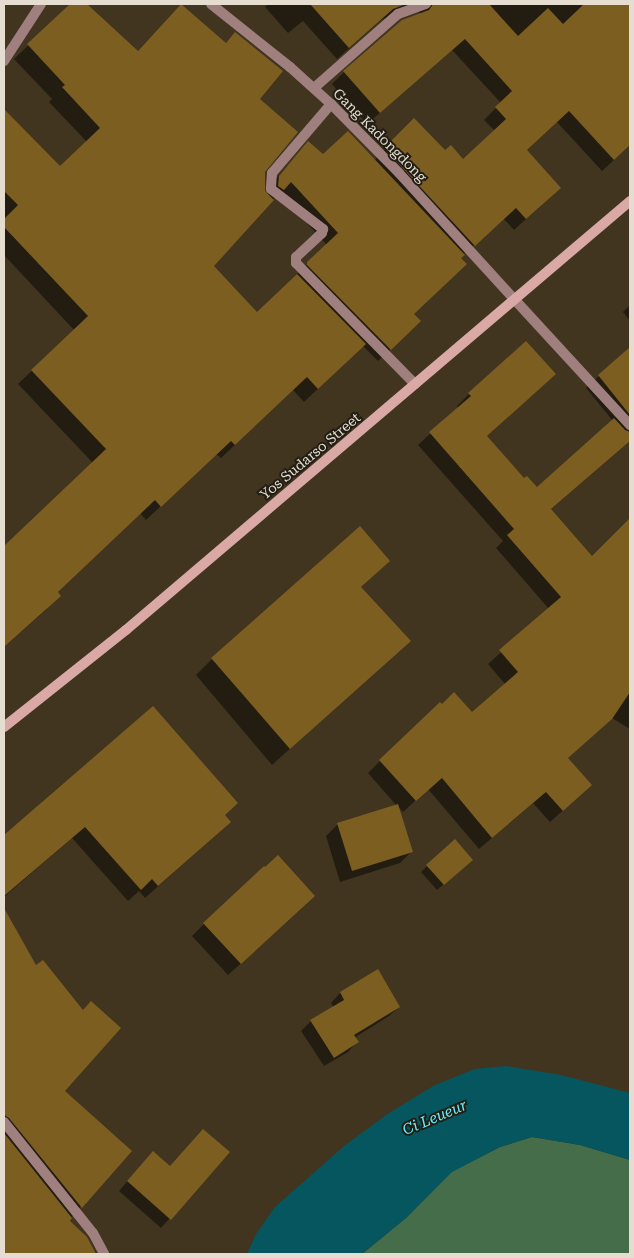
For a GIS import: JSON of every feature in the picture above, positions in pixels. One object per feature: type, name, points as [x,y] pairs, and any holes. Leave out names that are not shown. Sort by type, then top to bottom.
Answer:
[{"type":"main road","name":"Yos Sudarso Street","points":[[4,727],[126,630],[630,201]]},
{"type":"street","points":[[4,61],[41,4]]},
{"type":"street","name":"Gang Kadongdong","points":[[212,4],[331,104],[399,173],[630,425]]},
{"type":"street","points":[[314,88],[398,14],[426,4]]},
{"type":"street","points":[[331,104],[272,174],[271,189],[323,229],[322,234],[296,257],[296,263],[415,384]]},
{"type":"street","points":[[4,1122],[93,1233],[104,1254]]},
{"type":"green space","points":[[532,1137],[580,1145],[630,1160],[630,1254],[362,1254],[406,1218],[451,1172],[500,1147]]},
{"type":"water","name":"Ci Leueur","points":[[506,1066],[561,1075],[630,1093],[630,1160],[580,1145],[532,1137],[500,1147],[452,1172],[406,1218],[362,1254],[247,1254],[256,1234],[275,1207],[344,1146],[389,1113],[435,1085],[475,1069]]},
{"type":"building","points":[[70,4],[87,4],[138,51],[181,4],[226,43],[235,32],[283,71],[260,99],[298,132],[265,172],[265,191],[274,200],[214,266],[257,312],[297,274],[366,344],[318,389],[307,377],[235,445],[231,441],[161,507],[155,500],[58,592],[61,596],[4,647],[4,546],[106,449],[31,370],[88,316],[4,227],[4,219],[18,205],[4,191],[4,109],[60,166],[100,128],[62,87],[65,85],[27,44]]},
{"type":"building","points":[[310,4],[406,4],[393,9],[349,48]]},
{"type":"building","points":[[433,4],[489,4],[518,36],[548,8],[563,24],[584,4],[630,4],[630,145],[614,160],[569,111],[527,150],[561,188],[526,219],[516,208],[475,246],[384,148],[414,118],[445,150],[451,145],[463,159],[506,119],[495,107],[512,91],[465,39],[380,113],[343,71],[402,20],[429,10]]},
{"type":"building","points":[[348,131],[465,255],[461,258],[467,264],[414,314],[421,321],[391,350],[307,265],[307,262],[338,233],[291,182],[284,190],[278,186],[279,176],[308,141],[323,154]]},
{"type":"building","points":[[526,341],[556,374],[487,436],[524,478],[527,476],[537,487],[614,418],[625,430],[630,432],[630,441],[551,509],[592,556],[630,518],[630,692],[612,719],[568,758],[592,785],[563,811],[546,792],[492,838],[442,778],[416,801],[379,760],[440,702],[442,704],[454,692],[472,712],[518,672],[499,650],[561,597],[507,535],[514,529],[429,432],[471,396],[468,393]]},
{"type":"building","points":[[630,347],[630,415],[598,375]]},
{"type":"building","points":[[360,526],[390,561],[361,587],[411,641],[290,749],[211,658]]},
{"type":"building","points":[[153,706],[238,803],[225,815],[231,822],[158,886],[152,879],[141,890],[85,827],[4,896],[4,835]]},
{"type":"building","points":[[398,804],[413,852],[352,871],[337,823]]},
{"type":"building","points":[[455,839],[473,860],[444,885],[426,865]]},
{"type":"building","points":[[278,855],[315,896],[241,964],[203,923]]},
{"type":"building","points":[[4,908],[36,965],[43,960],[83,1010],[91,1001],[121,1028],[65,1091],[132,1151],[82,1208],[9,1118],[4,1115]]},
{"type":"building","points":[[378,969],[400,1007],[354,1035],[359,1042],[334,1058],[310,1020],[344,1000],[340,992]]},
{"type":"building","points":[[203,1129],[230,1152],[171,1220],[127,1181],[153,1151],[170,1166]]},
{"type":"building","points":[[4,1133],[72,1218],[70,1221],[87,1237],[96,1254],[4,1254]]}]
